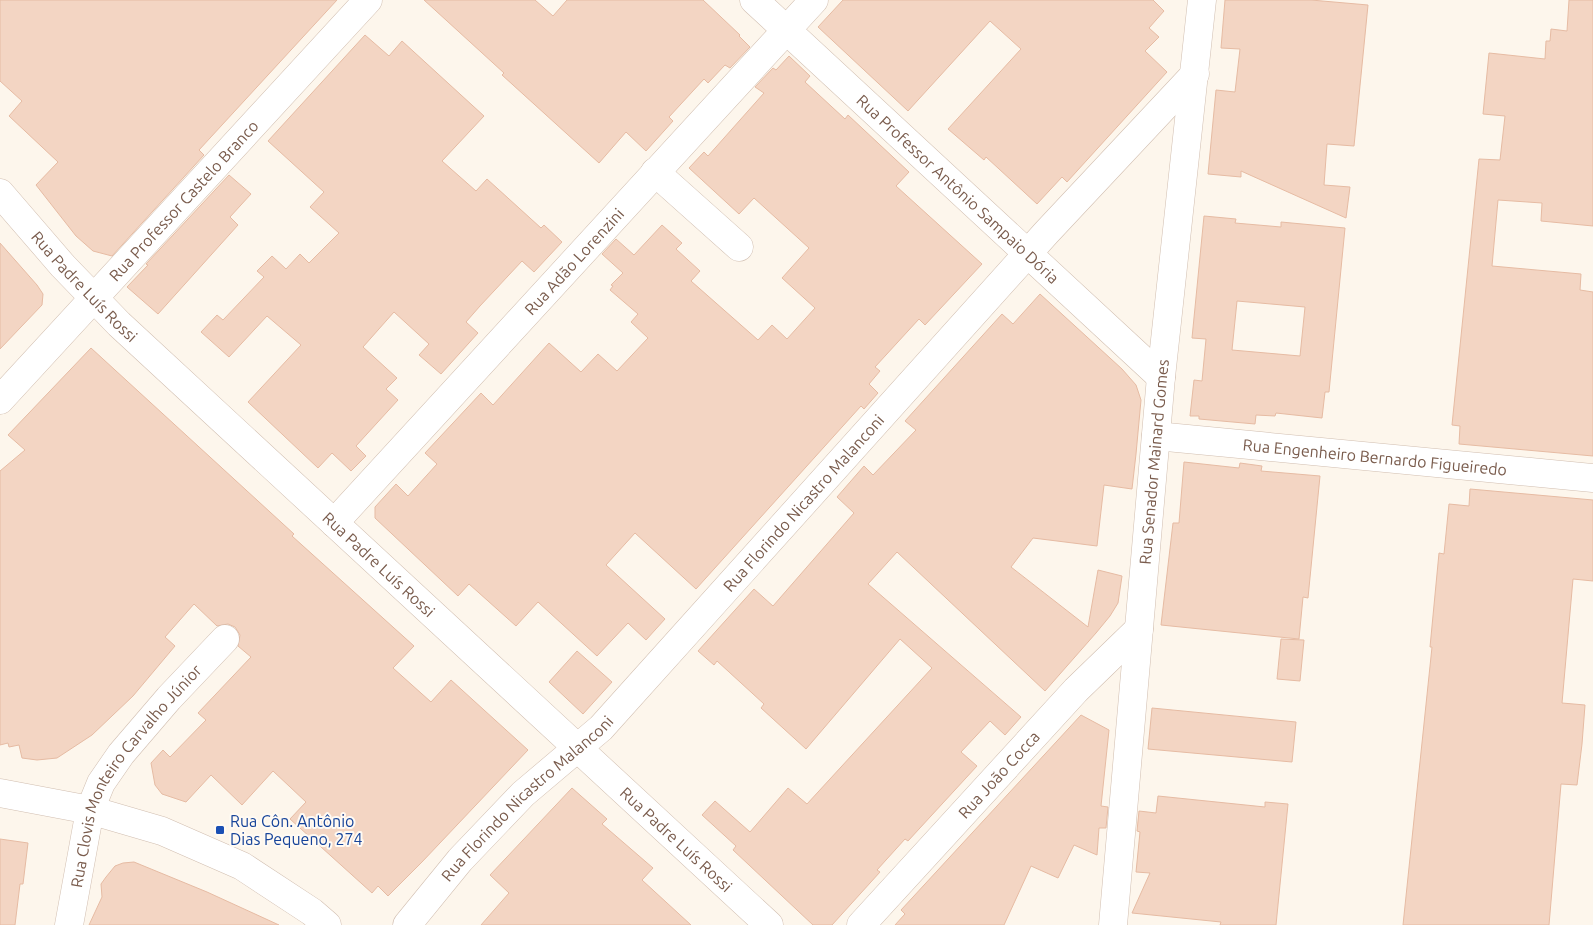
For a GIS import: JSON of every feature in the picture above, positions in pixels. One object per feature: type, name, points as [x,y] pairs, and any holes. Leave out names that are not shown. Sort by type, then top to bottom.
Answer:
[{"type":"street","name":"Rua Professor Castelo Branco","points":[[0,400],[368,0]]},
{"type":"street","name":"Rua Professor Antônio Sampaio Dória","points":[[754,0],[1162,377]]},
{"type":"street","name":"Rua Adão Lorenzini","points":[[334,523],[814,0]]},
{"type":"street","name":"Rua Senador Mainard Gomes","points":[[1113,925],[1156,436],[1202,0]]},
{"type":"street","name":"Rua Florindo Nicastro Malanconi","points":[[407,925],[460,860],[523,794],[601,728],[1028,254],[1195,74]]},
{"type":"street","points":[[655,172],[739,247]]},
{"type":"street","name":"Rua Padre Luís Rossi","points":[[0,193],[94,299],[119,324],[769,925]]},
{"type":"street","name":"Rua Engenheiro Bernardo Figueiredo","points":[[1156,436],[1593,478]]},
{"type":"street","name":"Rua João Cocca","points":[[861,925],[1076,690],[1140,629]]},
{"type":"street","name":"Rua Clovis Monteiro Carvalho Júnior","points":[[69,925],[90,810],[101,783],[121,754],[169,698],[225,639]]},
{"type":"street","points":[[0,793],[90,810],[162,831],[242,866],[312,912],[327,925]]},
{"type":"building","points":[[0,0],[337,0],[199,150],[204,155],[112,256],[93,251],[76,236],[36,185],[58,162],[9,116],[22,101],[0,81]]},
{"type":"building","points":[[424,0],[535,0],[553,16],[567,0],[703,0],[750,47],[730,68],[725,65],[708,83],[704,79],[669,117],[673,121],[646,151],[626,132],[599,163],[502,75],[504,73]]},
{"type":"building","points":[[843,0],[1153,0],[1164,11],[1149,28],[1159,37],[1145,51],[1167,72],[1067,182],[1062,177],[1037,204],[986,157],[984,160],[948,129],[1021,49],[990,21],[908,111],[818,27]]},
{"type":"building","points":[[1225,0],[1311,0],[1368,5],[1354,146],[1327,144],[1324,185],[1350,187],[1346,218],[1241,171],[1241,177],[1208,174],[1216,90],[1235,92],[1240,49],[1221,48]]},
{"type":"building","points":[[1569,0],[1593,0],[1593,226],[1541,221],[1542,203],[1498,200],[1492,266],[1581,274],[1580,290],[1593,292],[1593,456],[1459,444],[1460,426],[1452,425],[1479,159],[1500,160],[1505,116],[1483,114],[1489,53],[1545,59],[1546,41],[1550,41],[1551,29],[1567,31]]},
{"type":"building","points":[[365,35],[389,56],[402,41],[484,116],[442,161],[476,191],[487,179],[541,228],[544,225],[562,242],[534,272],[522,261],[480,306],[466,322],[478,333],[441,374],[419,355],[429,344],[394,312],[363,347],[397,378],[386,389],[398,400],[356,446],[366,456],[351,471],[332,453],[318,468],[248,402],[301,345],[267,316],[229,357],[201,332],[217,315],[223,320],[264,277],[257,271],[272,256],[286,269],[300,254],[309,263],[339,233],[310,207],[324,192],[268,141]]},
{"type":"building","points":[[789,56],[810,76],[805,82],[845,119],[848,115],[909,172],[896,186],[982,264],[925,325],[919,319],[875,367],[880,371],[869,384],[878,393],[864,409],[861,406],[696,589],[635,533],[606,565],[665,619],[646,640],[628,623],[597,656],[538,602],[516,626],[469,584],[458,596],[375,518],[375,507],[396,484],[408,496],[437,464],[425,453],[481,393],[493,405],[549,343],[581,372],[598,354],[617,371],[648,338],[631,322],[638,314],[610,290],[613,286],[611,285],[623,273],[602,254],[616,239],[634,255],[662,225],[682,243],[676,249],[700,271],[691,281],[758,340],[772,325],[787,339],[815,308],[782,278],[809,248],[754,198],[739,214],[689,168],[704,152],[708,156],[764,93],[755,87],[773,68],[776,70]]},
{"type":"building","points":[[229,175],[251,194],[230,217],[238,225],[158,314],[127,287]]},
{"type":"building","points":[[1204,216],[1236,219],[1235,223],[1281,227],[1281,222],[1345,228],[1329,392],[1325,392],[1322,418],[1276,413],[1275,416],[1256,415],[1255,424],[1199,419],[1199,416],[1190,416],[1194,380],[1202,381],[1206,339],[1192,338]],"holes":[[[1237,301],[1305,307],[1300,356],[1232,350]]]},
{"type":"building","points":[[0,243],[43,294],[42,305],[0,349]]},
{"type":"building","points":[[1040,294],[1122,369],[1136,385],[1141,400],[1136,454],[1132,489],[1104,485],[1097,546],[1033,538],[1011,567],[1088,627],[1098,570],[1122,576],[1118,603],[1096,633],[1045,691],[897,552],[868,584],[1021,717],[1005,735],[990,721],[961,752],[977,766],[908,841],[905,839],[877,870],[880,872],[832,925],[813,925],[733,850],[736,846],[702,815],[715,801],[750,832],[788,788],[807,804],[932,668],[900,639],[806,749],[761,708],[764,704],[717,661],[714,665],[698,651],[754,589],[773,606],[854,513],[837,497],[864,466],[873,475],[916,430],[905,421],[1002,314],[1013,324]]},
{"type":"building","points":[[91,348],[294,534],[292,536],[414,646],[393,668],[431,702],[451,680],[528,750],[388,896],[378,886],[372,893],[290,819],[306,802],[273,771],[242,805],[211,775],[186,802],[162,794],[155,785],[151,763],[163,750],[170,757],[206,720],[198,713],[251,657],[238,646],[240,635],[235,627],[228,624],[217,626],[194,604],[165,637],[175,646],[133,696],[92,735],[57,758],[37,760],[22,758],[19,745],[9,747],[8,743],[0,745],[0,471],[25,450],[8,435]]},
{"type":"building","points":[[1184,462],[1239,468],[1240,463],[1262,466],[1261,471],[1320,476],[1308,598],[1303,597],[1299,639],[1161,625],[1173,523],[1179,523]]},
{"type":"building","points":[[1470,489],[1593,500],[1593,581],[1573,579],[1562,703],[1585,705],[1582,744],[1577,785],[1561,784],[1549,925],[1403,925],[1432,647],[1430,647],[1439,553],[1444,554],[1449,504],[1469,506]]},
{"type":"building","points":[[1281,639],[1304,640],[1300,681],[1277,679]]},
{"type":"building","points":[[577,651],[612,682],[583,714],[549,682]]},
{"type":"building","points":[[1152,708],[1296,722],[1292,762],[1148,749]]},
{"type":"building","points":[[1081,715],[1109,730],[1101,806],[1108,807],[1106,828],[1099,828],[1097,855],[1074,845],[1058,878],[1031,866],[1004,925],[895,925],[905,914],[901,910]]},
{"type":"building","points":[[572,788],[607,819],[602,824],[653,868],[642,880],[691,925],[481,925],[509,893],[490,875]]},
{"type":"building","points":[[1158,796],[1265,807],[1265,802],[1288,804],[1276,925],[1220,925],[1221,922],[1132,913],[1150,873],[1136,872],[1140,832],[1137,831],[1139,811],[1156,813]]},
{"type":"building","points":[[0,839],[28,843],[15,925],[0,925]]},
{"type":"building","points":[[134,862],[207,892],[279,925],[89,925],[102,897],[101,884],[106,877],[115,866]]},
{"type":"place","name":"Rua Côn. Antônio Dias Pequeno, 274","points":[[220,830]]}]
